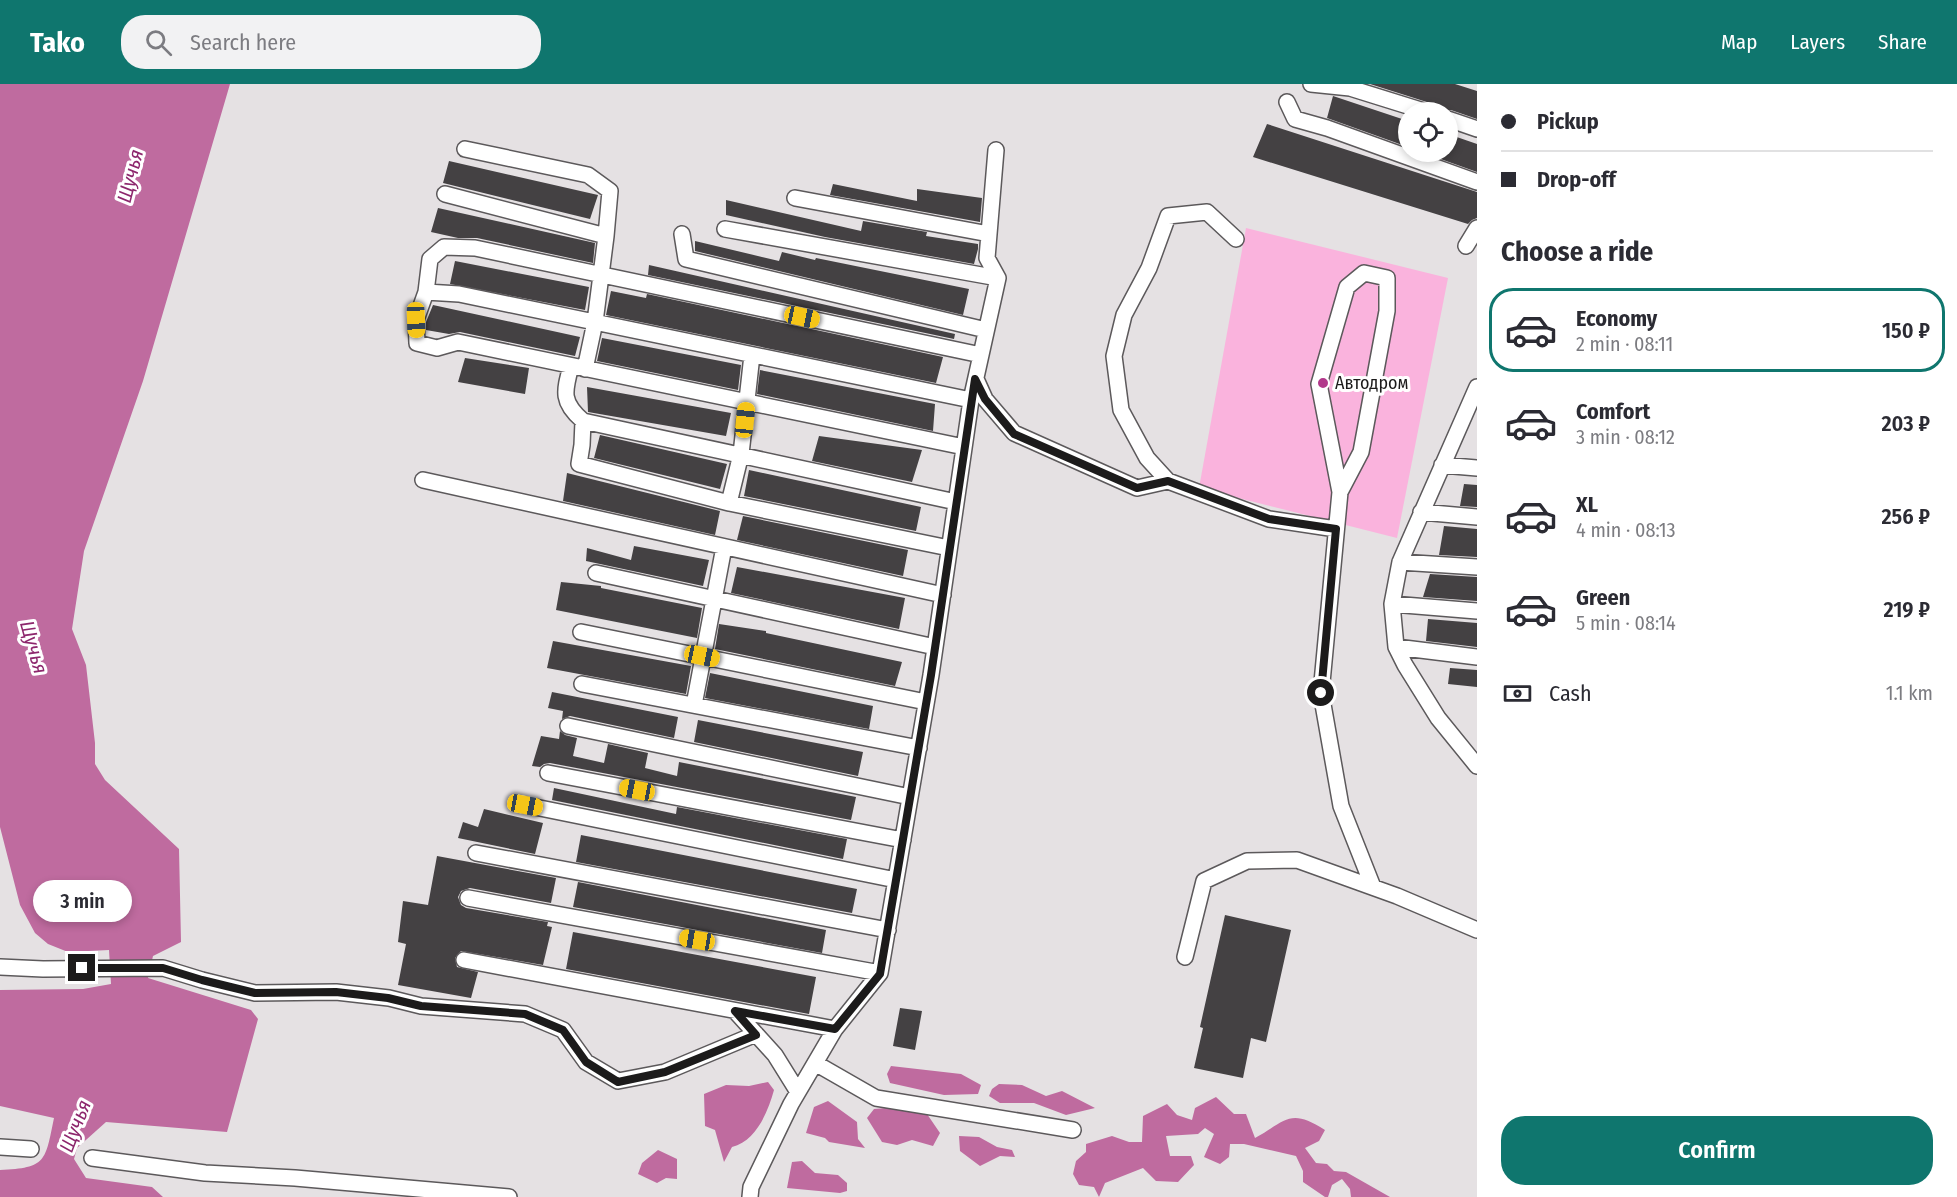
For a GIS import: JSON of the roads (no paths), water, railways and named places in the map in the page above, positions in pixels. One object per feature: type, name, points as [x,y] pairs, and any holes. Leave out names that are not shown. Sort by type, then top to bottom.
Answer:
[{"type":"street","points":[[1311,84],[1350,88],[1398,103]]},
{"type":"street","points":[[1287,102],[1295,119],[1327,128],[1477,182]]},
{"type":"street","points":[[1458,122],[1477,129]]},
{"type":"street","points":[[465,149],[588,175],[610,191],[595,322],[578,367],[564,391],[570,410],[583,421],[956,502]]},
{"type":"street","points":[[750,1197],[751,1187],[798,1092],[835,1029],[880,974],[919,748],[971,400],[998,278],[987,258],[996,150]]},
{"type":"street","points":[[445,194],[606,236]]},
{"type":"street","points":[[795,198],[989,234]]},
{"type":"street","points":[[1236,239],[1208,212],[1168,216],[1149,268],[1124,315],[1114,356],[1121,410],[1147,458],[1168,481],[1269,519],[1336,529]]},
{"type":"street","points":[[1466,246],[1477,228]]},
{"type":"street","points":[[725,229],[998,278]]},
{"type":"street","points":[[682,234],[686,259],[986,330]]},
{"type":"street","points":[[964,447],[458,342],[437,348],[417,343],[416,320],[426,292],[430,259],[444,247],[475,248],[981,355]]},
{"type":"street","points":[[1340,492],[1361,452],[1387,311],[1387,278],[1364,273],[1347,286],[1319,384],[1340,492],[1321,693],[1341,806],[1373,887]]},
{"type":"street","points":[[426,292],[459,294],[971,400]]},
{"type":"street","points":[[729,503],[741,454],[752,355]]},
{"type":"street","points":[[975,379],[985,399],[1014,434],[1137,488],[1168,481]]},
{"type":"street","points":[[1477,387],[1472,411],[1442,465],[1400,562],[1392,604],[1396,647],[1438,718],[1477,766]]},
{"type":"street","points":[[583,421],[579,464],[729,503],[950,548]]},
{"type":"street","points":[[1442,465],[1477,468]]},
{"type":"street","points":[[423,480],[943,595]]},
{"type":"street","points":[[1421,512],[1477,517]]},
{"type":"street","points":[[694,705],[724,546]]},
{"type":"street","points":[[1400,562],[1477,567]]},
{"type":"street","points":[[596,573],[935,647]]},
{"type":"street","points":[[1392,604],[1477,611]]},
{"type":"street","points":[[580,632],[926,702]]},
{"type":"street","points":[[1396,647],[1477,657]]},
{"type":"street","points":[[582,684],[919,748]]},
{"type":"street","points":[[568,726],[910,797]]},
{"type":"street","points":[[548,773],[903,840]]},
{"type":"street","points":[[525,805],[896,880]]},
{"type":"street","points":[[476,853],[888,930]]},
{"type":"street","points":[[1185,957],[1204,881],[1248,861],[1297,860],[1373,887],[1477,930]]},
{"type":"street","points":[[468,898],[880,974]]},
{"type":"street","points":[[464,960],[835,1029]]},
{"type":"street","points":[[0,966],[43,969],[163,968],[255,993],[336,992],[388,998],[421,1006],[525,1014],[563,1030],[586,1062],[618,1082],[665,1072],[756,1035]]},
{"type":"street","points":[[735,1011],[775,1055],[798,1092]]},
{"type":"street","points":[[815,1063],[876,1098],[1073,1131]]},
{"type":"street","points":[[0,1147],[31,1149]]},
{"type":"street","points":[[92,1158],[205,1173],[509,1197]]},
{"type":"water","name":"Щучья","points":[[0,84],[230,84],[143,381],[84,551],[72,629],[86,665],[95,743],[95,764],[105,780],[179,849],[181,942],[153,956],[148,978],[251,1010],[258,1019],[227,1132],[106,1122],[77,1148],[74,1159],[86,1178],[152,1187],[163,1197],[0,1197],[0,1170],[27,1167],[41,1159],[48,1144],[54,1118],[0,1106],[0,990],[83,989],[111,984],[109,950],[68,952],[48,944],[35,933],[20,905],[0,827]]},
{"type":"water","points":[[891,1066],[961,1074],[981,1085],[978,1094],[944,1095],[890,1083],[887,1074]]},
{"type":"water","points":[[768,1082],[774,1090],[760,1124],[748,1139],[732,1147],[724,1162],[715,1130],[705,1126],[704,1094],[726,1085],[749,1086]]},
{"type":"water","points":[[999,1084],[1022,1085],[1046,1096],[1062,1091],[1095,1108],[1066,1115],[1034,1103],[1000,1103],[989,1096],[992,1089]]},
{"type":"water","points":[[1216,1097],[1234,1114],[1246,1114],[1255,1138],[1289,1119],[1304,1119],[1313,1123],[1325,1130],[1319,1141],[1305,1148],[1316,1163],[1327,1164],[1334,1171],[1346,1172],[1390,1197],[1351,1197],[1350,1189],[1342,1179],[1332,1185],[1328,1197],[1325,1197],[1303,1182],[1303,1171],[1296,1156],[1244,1144],[1230,1144],[1229,1157],[1220,1164],[1204,1157],[1214,1134],[1205,1128],[1198,1134],[1166,1136],[1170,1156],[1191,1156],[1194,1165],[1178,1182],[1156,1181],[1143,1168],[1105,1183],[1099,1197],[1094,1187],[1079,1185],[1073,1174],[1076,1161],[1086,1152],[1086,1144],[1112,1136],[1129,1142],[1142,1142],[1143,1116],[1167,1104],[1177,1115],[1192,1120],[1195,1108]]},
{"type":"water","points":[[828,1101],[857,1122],[858,1139],[865,1148],[829,1142],[825,1138],[806,1133],[814,1107]]},
{"type":"water","points":[[886,1108],[927,1114],[940,1133],[933,1146],[912,1140],[897,1145],[882,1142],[867,1118],[874,1109]]},
{"type":"water","points":[[959,1136],[979,1137],[997,1147],[1012,1150],[1015,1157],[1000,1156],[980,1166],[960,1151]]},
{"type":"water","points":[[658,1150],[677,1159],[677,1179],[666,1178],[657,1183],[638,1174],[642,1163]]},
{"type":"water","points":[[802,1161],[815,1173],[838,1175],[847,1183],[847,1191],[840,1193],[787,1188],[792,1162]]},
{"type":"place","name":"Автодром","points":[[1323,383]]}]
